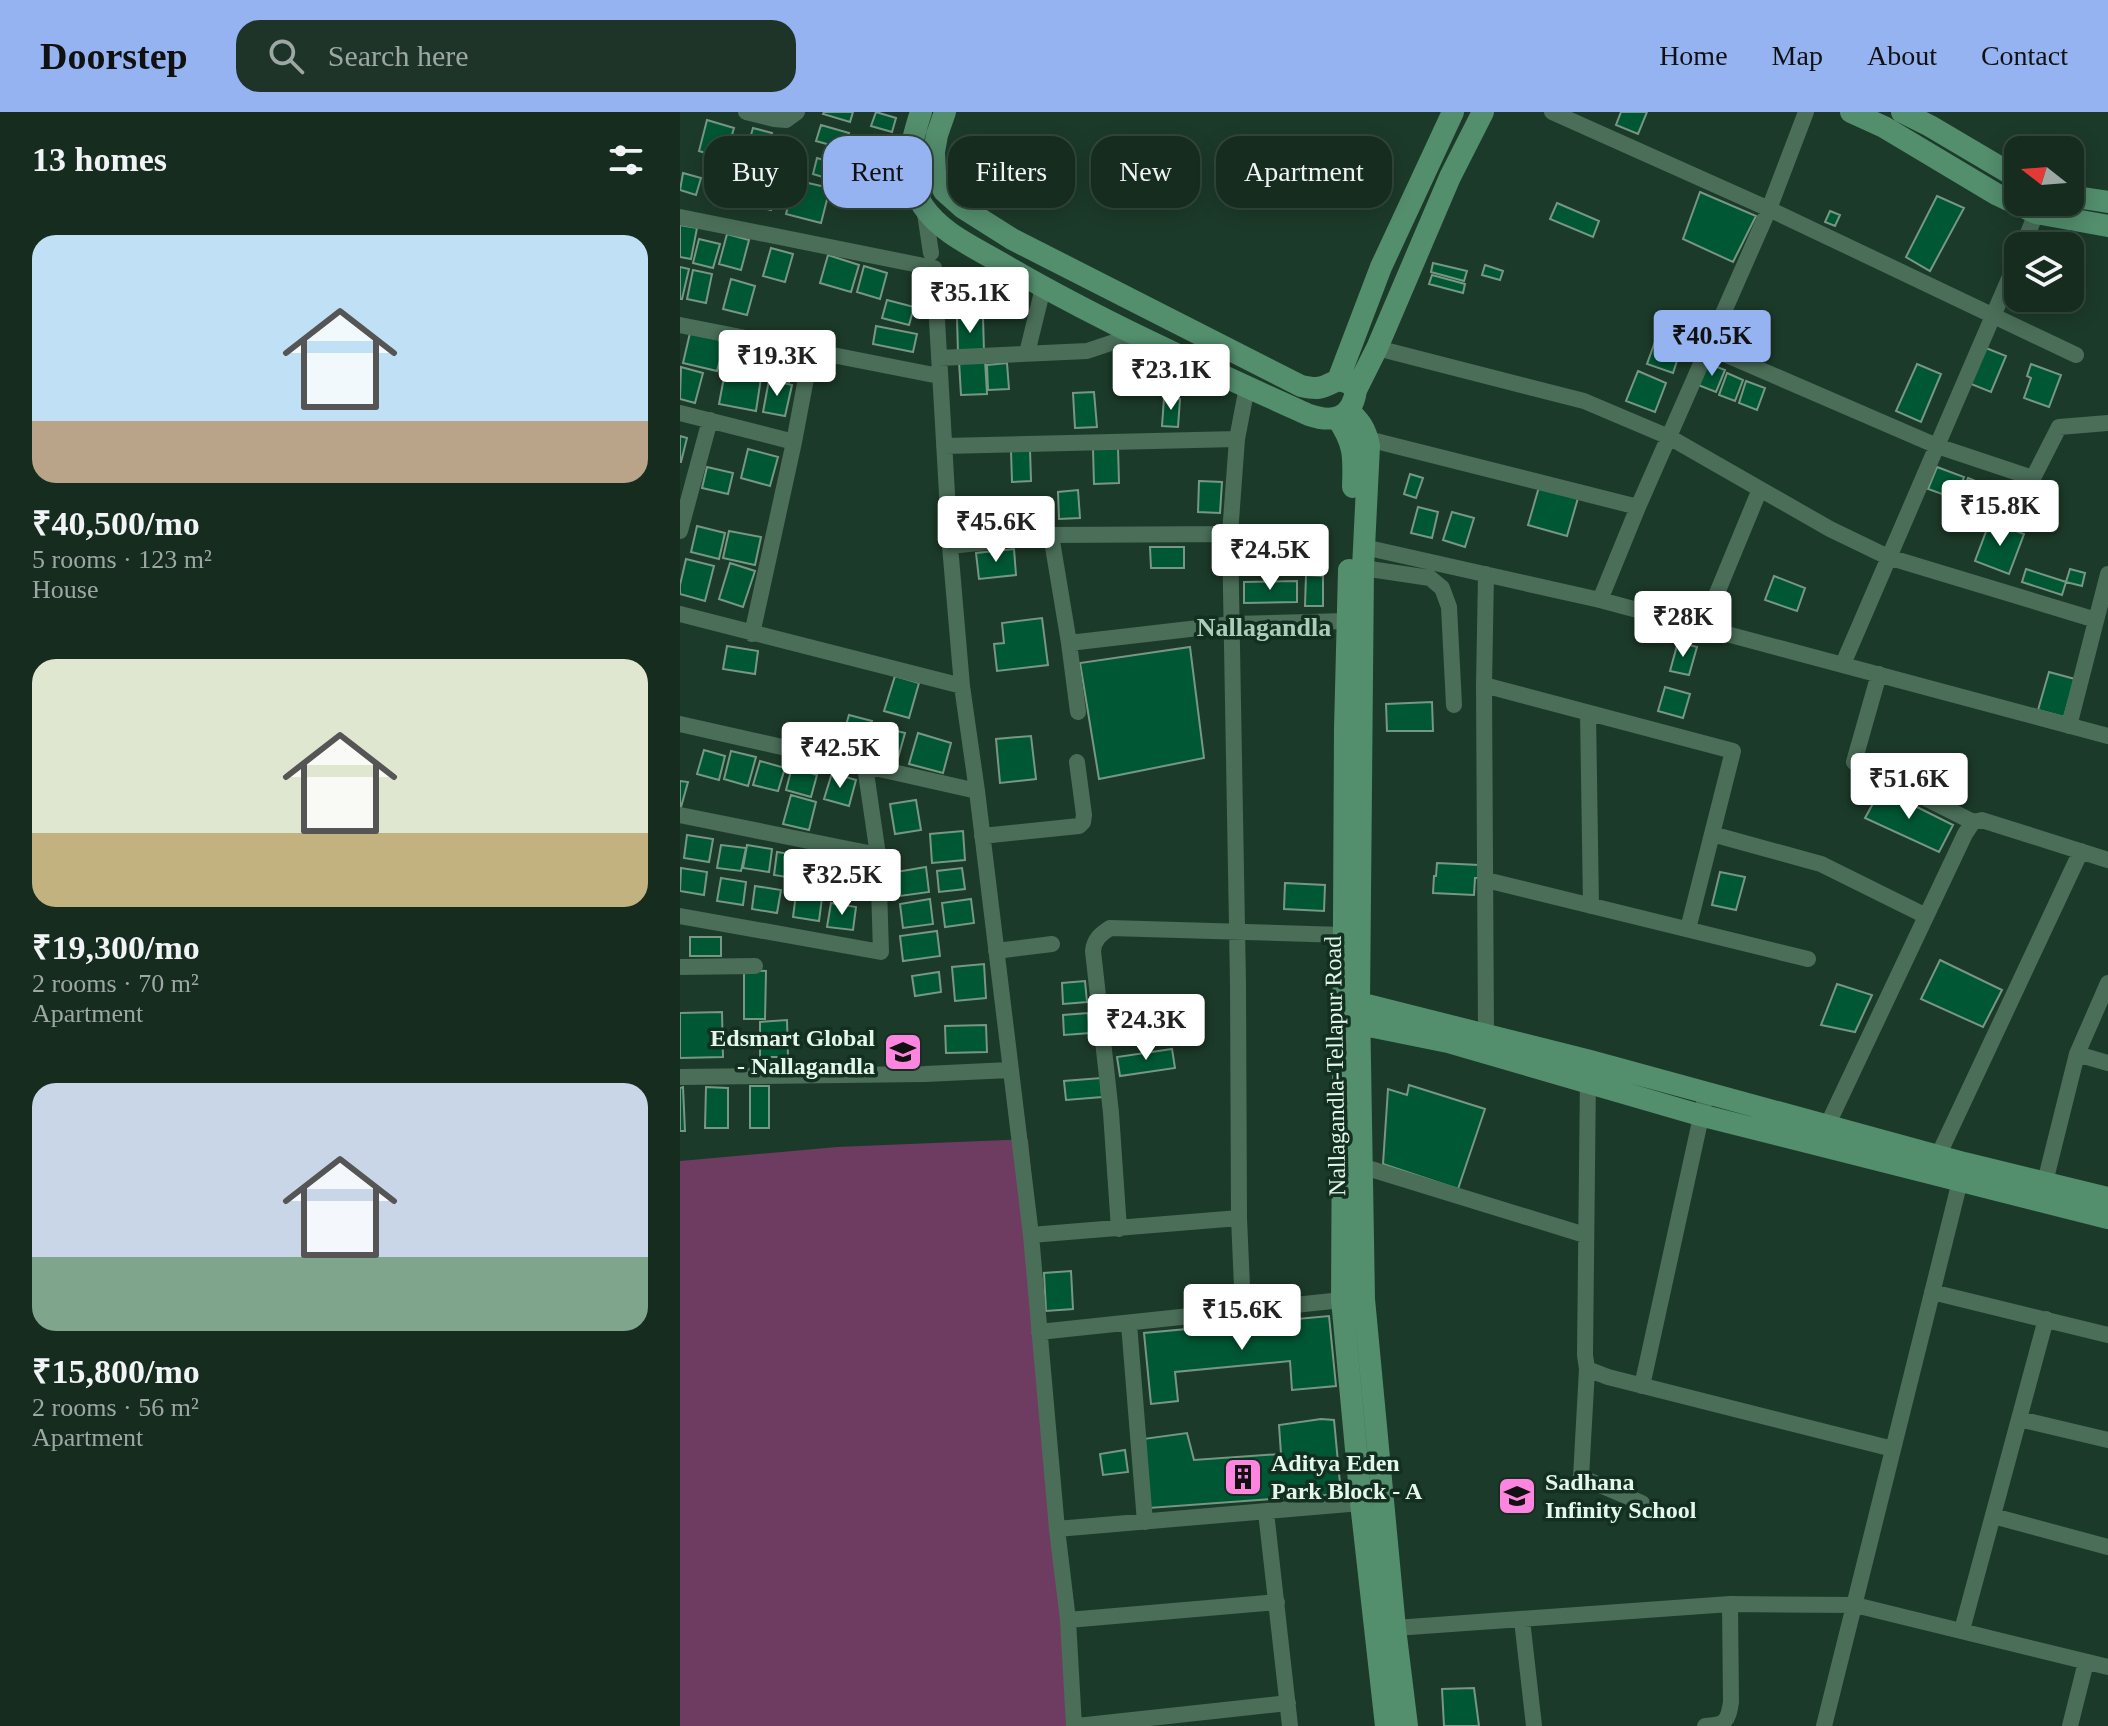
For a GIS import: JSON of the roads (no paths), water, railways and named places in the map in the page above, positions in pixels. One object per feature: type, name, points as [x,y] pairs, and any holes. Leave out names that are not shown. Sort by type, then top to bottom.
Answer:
[{"type":"street","points":[[746,112],[786,120],[797,112]]},
{"type":"street","points":[[914,136],[921,112]]},
{"type":"street","points":[[945,112],[934,152],[935,173],[944,191],[963,208],[1012,239],[1301,386],[1324,388],[1345,399],[1368,439],[1638,507]]},
{"type":"street","points":[[1345,399],[1381,267],[1453,112]]},
{"type":"street","points":[[925,208],[950,233],[1043,288],[1247,387],[1309,415],[1328,420],[1377,348],[1450,177],[1483,112]]},
{"type":"street","points":[[1552,112],[1769,209],[2076,355]]},
{"type":"street","points":[[1600,600],[1769,209],[1806,112]]},
{"type":"street","points":[[1851,112],[1884,127],[2004,198]]},
{"type":"street","points":[[1902,112],[2004,170]]},
{"type":"street","points":[[2084,198],[2108,202]]},
{"type":"street","points":[[924,208],[931,253]]},
{"type":"street","points":[[2053,216],[2108,226]]},
{"type":"street","points":[[680,217],[934,268],[950,546],[962,686],[1031,1235],[1068,1620],[1075,1726],[1288,1703]]},
{"type":"street","points":[[1027,353],[1043,288]]},
{"type":"street","points":[[1843,664],[2004,292]]},
{"type":"street","points":[[680,325],[939,376]]},
{"type":"street","points":[[939,358],[1087,351],[1135,335]]},
{"type":"street","points":[[1708,347],[1937,446],[2033,478],[2059,427],[2108,423]]},
{"type":"street","points":[[1377,348],[1584,401],[1669,437],[1830,529],[1888,557],[2096,620]]},
{"type":"street","points":[[752,634],[811,352]]},
{"type":"street","points":[[1243,1310],[1239,1218],[1230,534],[1237,439],[1247,387]]},
{"type":"street","name":"Nallagandla-Tellapur Road","points":[[1345,399],[1353,456],[1346,621],[1353,729],[1364,1299],[1407,1726]]},
{"type":"street","points":[[680,413],[794,442]]},
{"type":"street","points":[[681,519],[710,420]]},
{"type":"street","points":[[944,446],[1237,439]]},
{"type":"street","name":"Nallagandla-Tellapur Road","points":[[1368,439],[1343,935],[1342,1300],[1386,1726]]},
{"type":"street","points":[[1703,627],[1760,489]]},
{"type":"street","points":[[950,546],[1051,535],[1230,534],[1314,538]]},
{"type":"street","points":[[1051,535],[1078,712]]},
{"type":"street","points":[[1364,557],[1486,574],[1600,600],[2108,736]]},
{"type":"street","points":[[1364,557],[1430,578],[1442,588],[1449,607],[1454,705]]},
{"type":"street","points":[[1486,574],[1486,1034]]},
{"type":"street","points":[[2069,726],[2108,574]]},
{"type":"street","points":[[680,614],[962,686]]},
{"type":"street","points":[[1069,643],[1233,624],[1346,621]]},
{"type":"street","points":[[1879,674],[1854,762],[1973,822],[1982,820],[2108,860]]},
{"type":"street","points":[[1484,685],[1733,751],[1688,929]]},
{"type":"street","points":[[1588,713],[1591,906]]},
{"type":"street","points":[[680,724],[977,791]]},
{"type":"street","points":[[982,836],[1079,826],[1084,815],[1077,762]]},
{"type":"street","points":[[680,916],[881,952],[878,855],[865,766]]},
{"type":"street","points":[[680,815],[878,855]]},
{"type":"street","points":[[1827,1126],[1973,822]]},
{"type":"street","points":[[1712,834],[1821,864],[1926,916]]},
{"type":"street","points":[[1938,1156],[2081,851]]},
{"type":"street","points":[[1486,880],[1808,959]]},
{"type":"street","points":[[1119,1229],[1094,944],[1098,937],[1110,928],[1343,935]]},
{"type":"street","points":[[996,951],[1052,944]]},
{"type":"street","points":[[680,967],[755,966]]},
{"type":"street","points":[[2045,1182],[2077,1054],[2108,983]]},
{"type":"street","points":[[1359,1013],[1486,1034],[1588,1072]]},
{"type":"street","points":[[1359,1013],[1448,1042],[1588,1072],[1962,1172],[2108,1218]]},
{"type":"street","points":[[2077,1054],[2108,1063]]},
{"type":"street","points":[[680,1077],[1010,1070]]},
{"type":"street","points":[[1588,1072],[1585,1235],[1587,1369],[1581,1477],[1642,1503]]},
{"type":"street","points":[[1704,1104],[1827,1126],[1938,1156],[1962,1172],[2045,1182],[2108,1198]]},
{"type":"street","points":[[1642,1386],[1704,1104]]},
{"type":"street","points":[[1361,1166],[1585,1235]]},
{"type":"street","points":[[1824,1726],[1962,1172]]},
{"type":"street","points":[[1031,1235],[1239,1218]]},
{"type":"street","points":[[1932,1292],[2108,1335]]},
{"type":"street","points":[[1039,1332],[1342,1300]]},
{"type":"street","points":[[1962,1630],[2046,1319]]},
{"type":"street","points":[[1129,1324],[1145,1522]]},
{"type":"street","points":[[1587,1369],[1642,1386],[1893,1449]]},
{"type":"street","points":[[2019,1419],[2108,1440]]},
{"type":"street","points":[[1057,1529],[1361,1503]]},
{"type":"street","points":[[1266,1512],[1290,1726]]},
{"type":"street","points":[[1993,1516],[2108,1547]]},
{"type":"street","points":[[1068,1620],[1277,1602]]},
{"type":"street","points":[[1395,1628],[1730,1604],[1855,1605],[2108,1667]]},
{"type":"street","points":[[1705,1726],[1725,1722],[1729,1715],[1730,1604]]},
{"type":"street","points":[[1522,1620],[1534,1726]]},
{"type":"street","points":[[2070,1726],[2086,1662]]},
{"type":"place","name":"Edsmart Global - Nallagandla","points":[[903,1052]]},
{"type":"place","name":"Aditya Eden Park Block - A","points":[[1243,1477]]},
{"type":"place","name":"Sadhana Infinity School","points":[[1517,1496]]},
{"type":"district","name":"Nallagandla","points":[[1264,627]]}]
